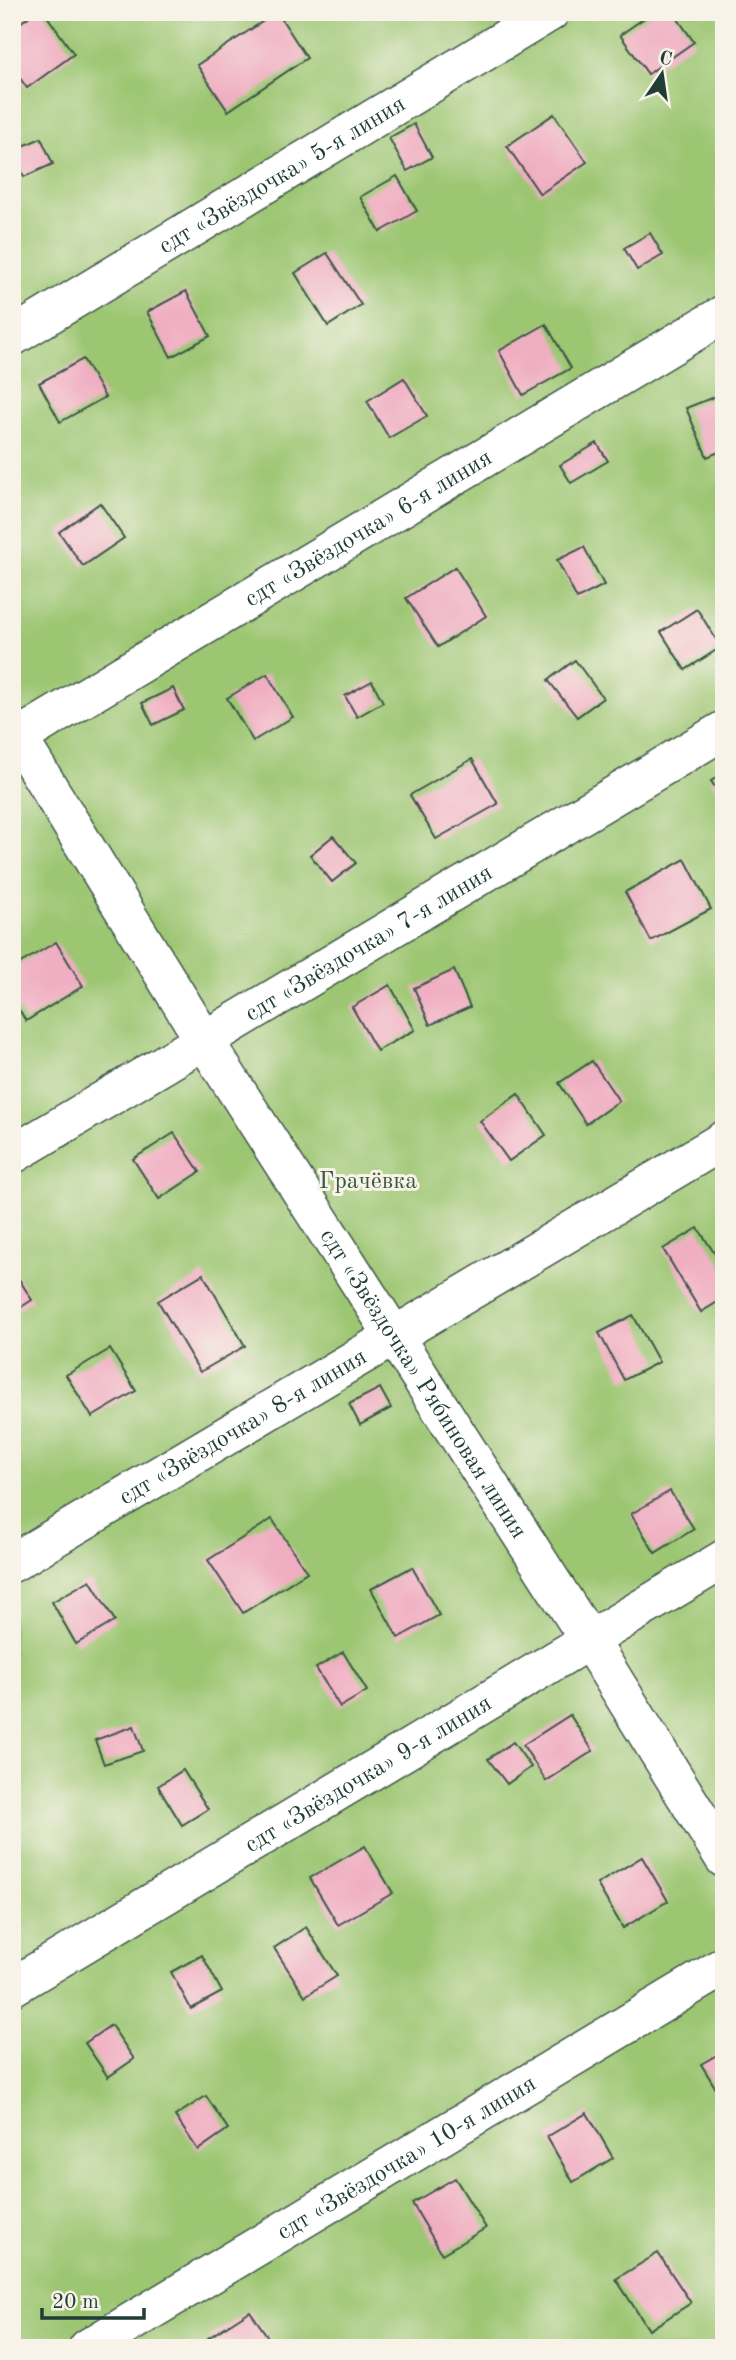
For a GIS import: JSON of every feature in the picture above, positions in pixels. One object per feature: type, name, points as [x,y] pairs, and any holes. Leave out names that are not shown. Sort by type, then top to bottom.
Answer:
[{"type":"street","name":"сдт «Звёздочка» 5-я линия","points":[[12,337],[550,12]]},
{"type":"street","name":"сдт «Звёздочка» 6-я линия","points":[[14,736],[724,314]]},
{"type":"street","name":"сдт «Звёздочка» 7-я линия","points":[[12,1155],[724,730]]},
{"type":"street","name":"сдт «Звёздочка» Рябиновая линия","points":[[14,736],[204,1040],[589,1640],[724,1858]]},
{"type":"street","name":"сдт «Звёздочка» 8-я линия","points":[[12,1563],[724,1140]]},
{"type":"street","name":"сдт «Звёздочка» 9-я линия","points":[[12,1987],[724,1559]]},
{"type":"street","name":"сдт «Звёздочка» 10-я линия","points":[[88,2348],[724,1966]]},
{"type":"green space","name":"Грачёвка","points":[[12,12],[724,12],[724,2348],[12,2348]]},
{"type":"building","points":[[35,12],[44,12],[74,54],[27,88],[12,67],[12,29]]},
{"type":"building","points":[[277,12],[307,58],[228,111],[197,65]]},
{"type":"building","points":[[653,12],[673,12],[694,42],[648,74],[620,35]]},
{"type":"building","points":[[554,114],[587,162],[540,194],[507,146]]},
{"type":"building","points":[[414,124],[432,157],[407,171],[389,138]]},
{"type":"building","points":[[41,138],[53,164],[24,177],[12,151]]},
{"type":"building","points":[[397,176],[417,211],[380,232],[360,197]]},
{"type":"building","points":[[650,233],[663,255],[637,270],[624,248]]},
{"type":"building","points":[[327,253],[361,305],[328,326],[295,273]]},
{"type":"building","points":[[186,291],[210,336],[171,357],[147,312]]},
{"type":"building","points":[[546,324],[571,368],[523,395],[499,351]]},
{"type":"building","points":[[83,359],[105,397],[60,422],[39,383]]},
{"type":"building","points":[[404,378],[427,416],[389,438],[367,401]]},
{"type":"building","points":[[724,393],[724,450],[707,457],[686,408]]},
{"type":"building","points":[[597,443],[608,461],[571,483],[560,465]]},
{"type":"building","points":[[100,503],[124,538],[83,566],[59,532]]},
{"type":"building","points":[[584,547],[604,585],[577,599],[557,560]]},
{"type":"building","points":[[455,567],[486,616],[438,647],[406,598]]},
{"type":"building","points":[[697,609],[721,647],[685,670],[661,632]]},
{"type":"building","points":[[575,660],[603,698],[577,717],[548,680]]},
{"type":"building","points":[[267,674],[293,717],[253,741],[227,698]]},
{"type":"building","points":[[372,681],[383,702],[357,717],[345,696]]},
{"type":"building","points":[[173,688],[184,710],[153,725],[142,703]]},
{"type":"building","points":[[472,759],[498,804],[436,839],[410,795]]},
{"type":"building","points":[[724,773],[724,800],[711,781]]},
{"type":"building","points":[[333,836],[356,863],[332,882],[310,855]]},
{"type":"building","points":[[685,859],[711,909],[651,941],[625,892]]},
{"type":"building","points":[[56,942],[83,986],[26,1021],[12,998],[12,968]]},
{"type":"building","points":[[454,970],[470,1007],[430,1025],[414,988]]},
{"type":"building","points":[[390,985],[415,1030],[377,1051],[352,1007]]},
{"type":"building","points":[[592,1061],[619,1101],[586,1124],[559,1083]]},
{"type":"building","points":[[518,1094],[546,1135],[509,1161],[480,1121]]},
{"type":"building","points":[[174,1133],[200,1172],[159,1199],[133,1159]]},
{"type":"building","points":[[698,1228],[724,1268],[724,1298],[701,1312],[663,1249]]},
{"type":"building","points":[[12,1268],[32,1300],[12,1313]]},
{"type":"building","points":[[203,1274],[245,1346],[200,1372],[158,1301]]},
{"type":"building","points":[[633,1315],[659,1362],[624,1380],[599,1333]]},
{"type":"building","points":[[110,1349],[136,1391],[92,1417],[66,1375]]},
{"type":"building","points":[[380,1388],[391,1408],[360,1425],[349,1404]]},
{"type":"building","points":[[12,1475],[22,1493],[12,1498]]},
{"type":"building","points":[[670,1491],[694,1529],[655,1553],[631,1514]]},
{"type":"building","points":[[272,1519],[307,1572],[243,1613],[208,1560]]},
{"type":"building","points":[[412,1567],[439,1615],[398,1638],[371,1589]]},
{"type":"building","points":[[90,1580],[115,1621],[76,1644],[52,1602]]},
{"type":"building","points":[[343,1652],[367,1691],[340,1707],[316,1668]]},
{"type":"building","points":[[570,1715],[593,1751],[546,1781],[523,1745]]},
{"type":"building","points":[[134,1726],[143,1751],[104,1764],[95,1740]]},
{"type":"building","points":[[513,1742],[531,1767],[507,1784],[488,1759]]},
{"type":"building","points":[[183,1770],[208,1809],[182,1825],[158,1786]]},
{"type":"building","points":[[365,1846],[393,1893],[338,1925],[310,1878]]},
{"type":"building","points":[[642,1857],[668,1901],[623,1928],[597,1884]]},
{"type":"building","points":[[306,1927],[337,1976],[305,1996],[274,1948]]},
{"type":"building","points":[[202,1955],[222,1992],[191,2009],[171,1972]]},
{"type":"building","points":[[111,2025],[134,2059],[108,2077],[85,2043]]},
{"type":"building","points":[[724,2051],[724,2102],[701,2064]]},
{"type":"building","points":[[206,2096],[228,2129],[198,2150],[175,2116]]},
{"type":"building","points":[[587,2113],[613,2158],[573,2182],[547,2137]]},
{"type":"building","points":[[455,2178],[486,2228],[442,2254],[412,2203]]},
{"type":"building","points":[[658,2253],[691,2303],[649,2330],[616,2279]]},
{"type":"building","points":[[250,2311],[272,2343],[265,2348],[214,2348],[208,2338]]}]
